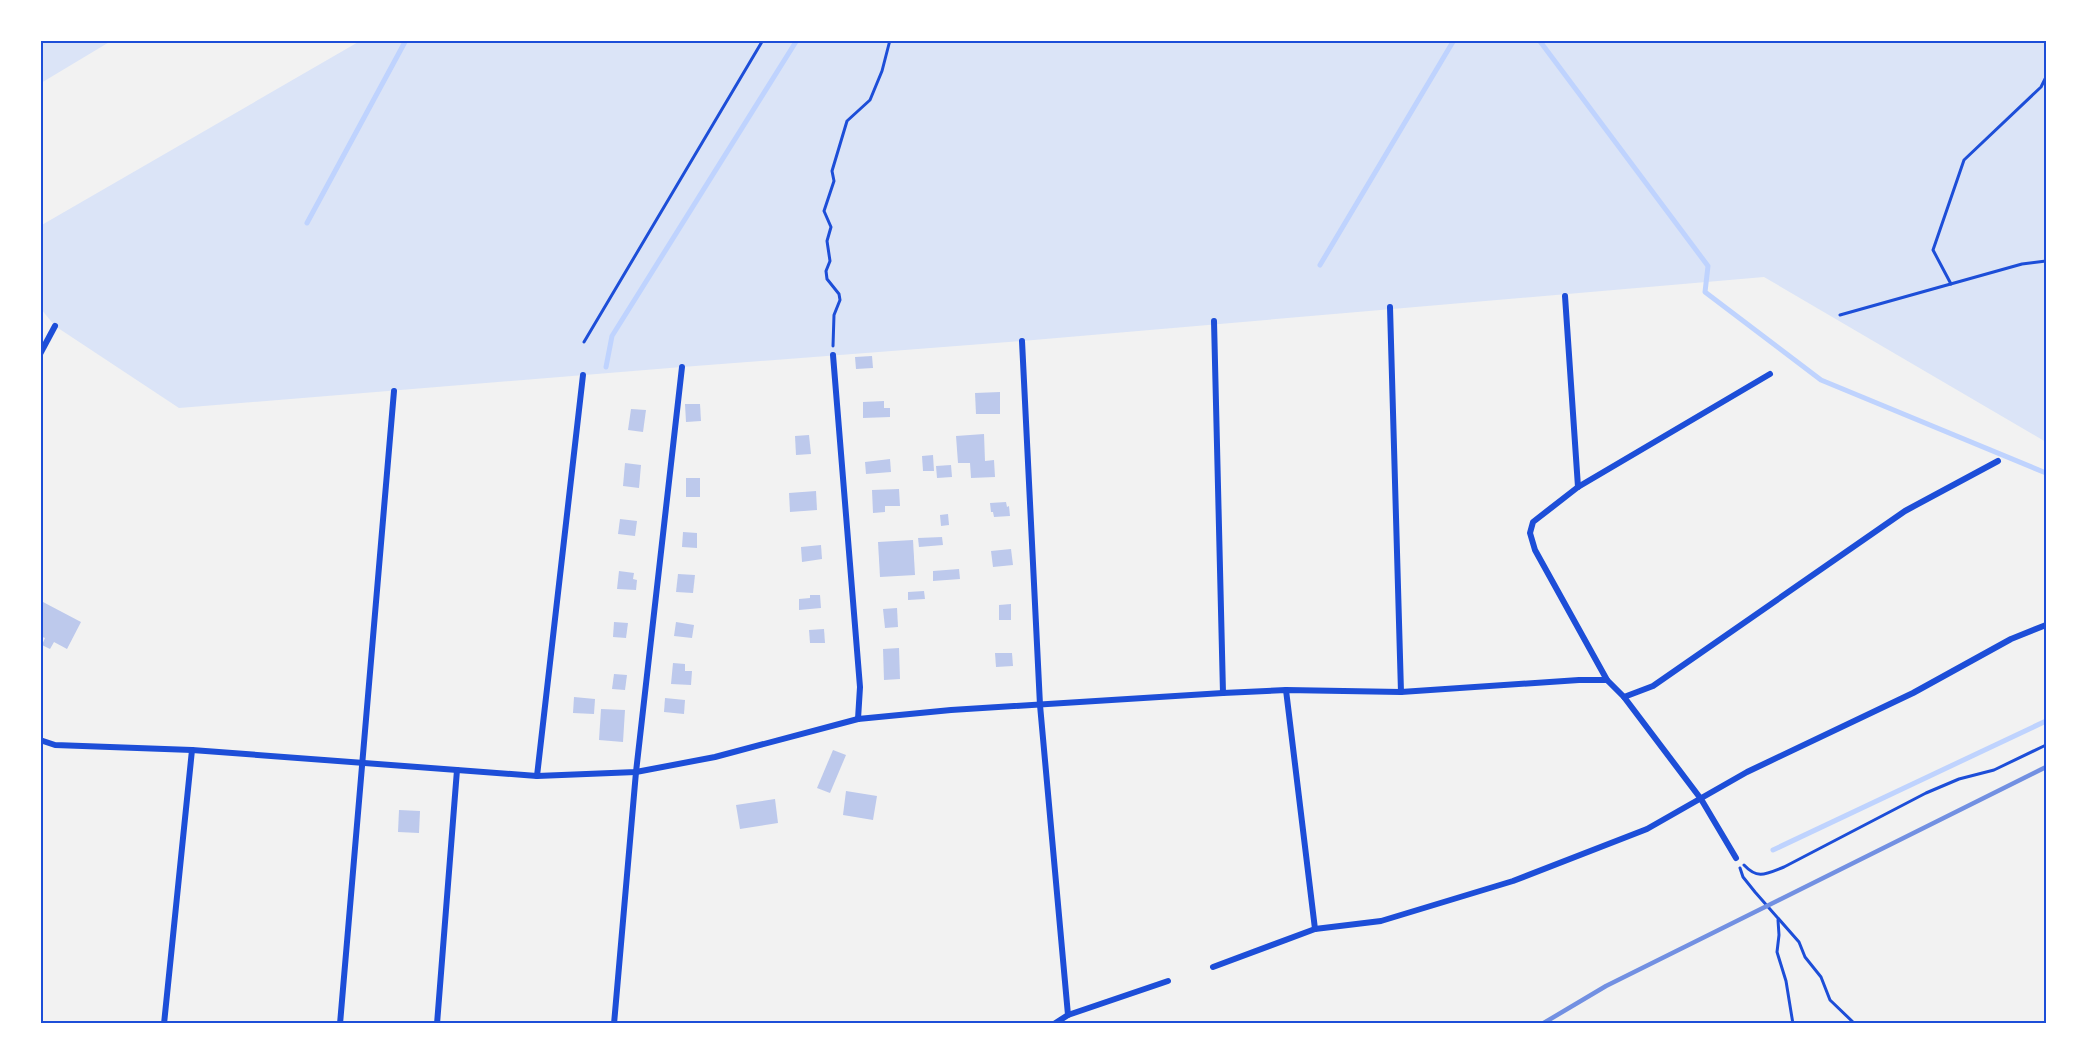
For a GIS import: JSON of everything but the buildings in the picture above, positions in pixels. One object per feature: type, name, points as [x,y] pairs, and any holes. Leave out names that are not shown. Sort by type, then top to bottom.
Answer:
[{"type":"street","points":[[1565,296],[1578,487]]},
{"type":"street","points":[[1390,307],[1401,692]]},
{"type":"street","points":[[1214,321],[1223,693]]},
{"type":"street","points":[[40,354],[56,326]]},
{"type":"street","points":[[1022,341],[1040,705],[1068,1016]]},
{"type":"street","points":[[834,355],[860,687],[858,719]]},
{"type":"street","points":[[614,1023],[636,772],[682,366]]},
{"type":"street","points":[[1736,858],[1701,799],[1624,697],[1607,681],[1535,550],[1530,533],[1533,522],[1578,487],[1770,374]]},
{"type":"street","points":[[537,776],[584,375]]},
{"type":"street","points":[[340,1023],[393,391]]},
{"type":"street","points":[[1624,697],[1653,686],[1905,512],[1998,461]]},
{"type":"street","points":[[1213,967],[1315,929],[1381,921],[1513,881],[1647,829],[1747,772],[1913,693],[2011,639],[2046,625]]},
{"type":"street","points":[[40,740],[55,745],[192,750],[537,776],[636,772],[715,757],[858,719],[951,710],[1286,690],[1401,692],[1579,680],[1607,681]]},
{"type":"street","points":[[1286,690],[1315,929]]},
{"type":"street","points":[[164,1023],[192,750]]},
{"type":"street","points":[[437,1023],[457,770]]},
{"type":"street","points":[[1054,1023],[1168,981]]},
{"type":"path","points":[[584,342],[764,40]]},
{"type":"path","points":[[834,355],[834,315],[840,300],[839,294],[827,279],[826,271],[830,261],[827,241],[831,227],[824,211],[834,182],[832,171],[847,121],[870,100],[882,71],[890,40]]},
{"type":"path","points":[[1951,284],[1933,250],[1964,160],[2041,87],[2046,77]]},
{"type":"path","points":[[1840,315],[2022,264],[2046,261]]},
{"type":"path","points":[[1736,858],[1752,873],[1764,875],[1784,867],[1926,793],[1959,779],[1994,770],[2046,745]]},
{"type":"path","points":[[1736,858],[1743,877],[1799,942],[1805,957],[1821,977],[1830,1000],[1855,1023]]},
{"type":"path","points":[[1777,919],[1779,935],[1777,952],[1786,981],[1793,1023]]},
{"type":"shaded area","points":[[41,40],[111,40],[111,41],[41,83]]},
{"type":"shaded area","points":[[360,41],[2046,41],[2046,442],[1764,277],[1022,341],[179,408],[55,326],[41,309],[40,226]]},
{"type":"waterway","points":[[307,223],[406,40]]},
{"type":"waterway","points":[[606,367],[612,336],[797,40]]},
{"type":"waterway","points":[[1320,265],[1454,40]]},
{"type":"waterway","points":[[1539,40],[1708,266],[1705,292],[1821,380],[2046,473]]},
{"type":"waterway","points":[[1773,850],[2046,721]]},
{"type":"railway","points":[[1542,1024],[1606,986],[2046,767]]}]
